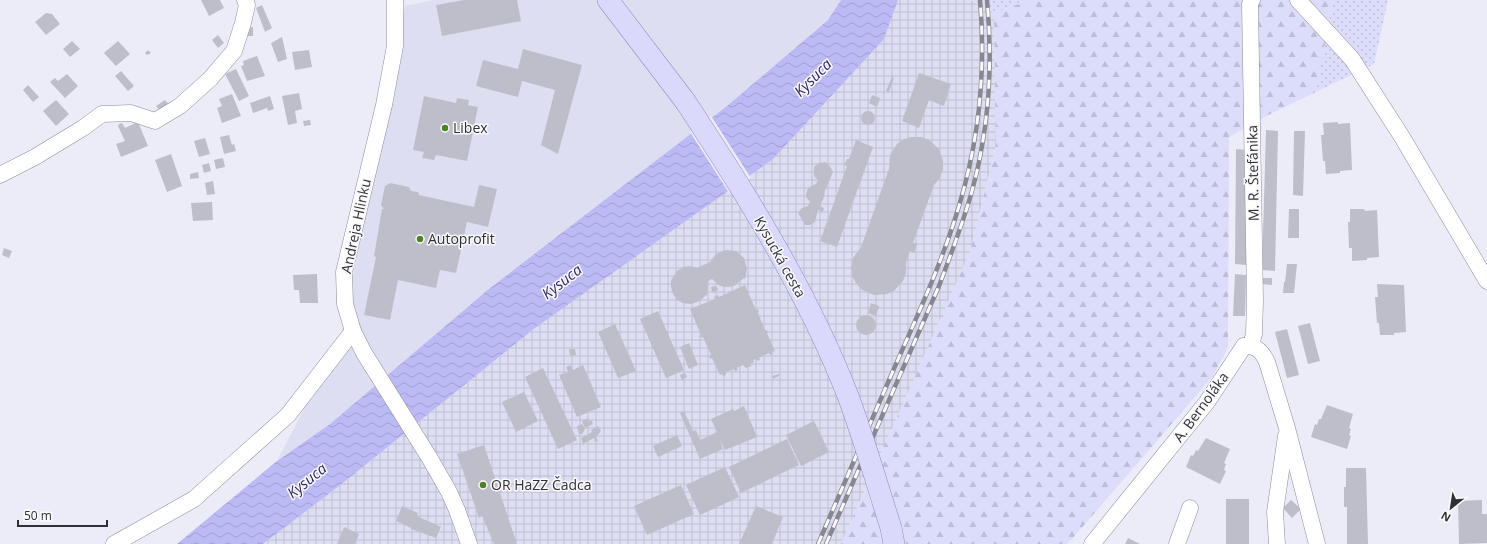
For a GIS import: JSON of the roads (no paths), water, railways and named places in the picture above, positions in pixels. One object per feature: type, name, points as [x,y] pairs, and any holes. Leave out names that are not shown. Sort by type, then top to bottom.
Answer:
[{"type":"main road","name":"Kysucká cesta","points":[[608,0],[685,101],[762,223],[801,293],[848,396],[892,536]]},
{"type":"street","points":[[0,175],[35,157],[83,128],[102,114],[131,113],[154,121],[180,106],[210,79],[234,51],[244,23],[247,5],[245,0]]},
{"type":"street","name":"Andreja Hlinku","points":[[395,0],[395,46],[384,105],[344,272],[345,304],[353,331],[364,353],[449,492],[469,544]]},
{"type":"street","name":"M. R. Štefánika","points":[[1251,345],[1254,334],[1255,301],[1250,19],[1250,4],[1252,0]]},
{"type":"street","points":[[1298,0],[1352,59],[1402,137],[1487,281]]},
{"type":"street","points":[[114,544],[194,500],[288,415],[353,331]]},
{"type":"street","points":[[1251,345],[1262,352],[1267,362],[1287,428],[1317,544]]},
{"type":"street","name":"A. Bernoláka","points":[[1092,544],[1207,402],[1244,346],[1251,345]]},
{"type":"street","points":[[1277,544],[1275,512],[1287,428]]},
{"type":"street","points":[[1177,544],[1190,508]]},
{"type":"water","name":"Kysuca","points":[[841,0],[898,0],[884,39],[773,159],[535,328],[343,483],[263,544],[177,544],[277,461],[330,424],[490,288],[727,106],[828,20]]},
{"type":"railway","points":[[818,544],[930,286],[946,246],[959,206],[972,156],[979,104],[982,52],[980,0]]},
{"type":"railway","points":[[826,544],[939,286],[957,238],[972,191],[978,168],[986,120],[988,96],[990,48],[987,0]]},
{"type":"place","name":"Libex","points":[[445,128]]},
{"type":"place","name":"Autoprofit","points":[[420,239]]},
{"type":"place","name":"OR HaZZ Čadca","points":[[483,485]]}]
